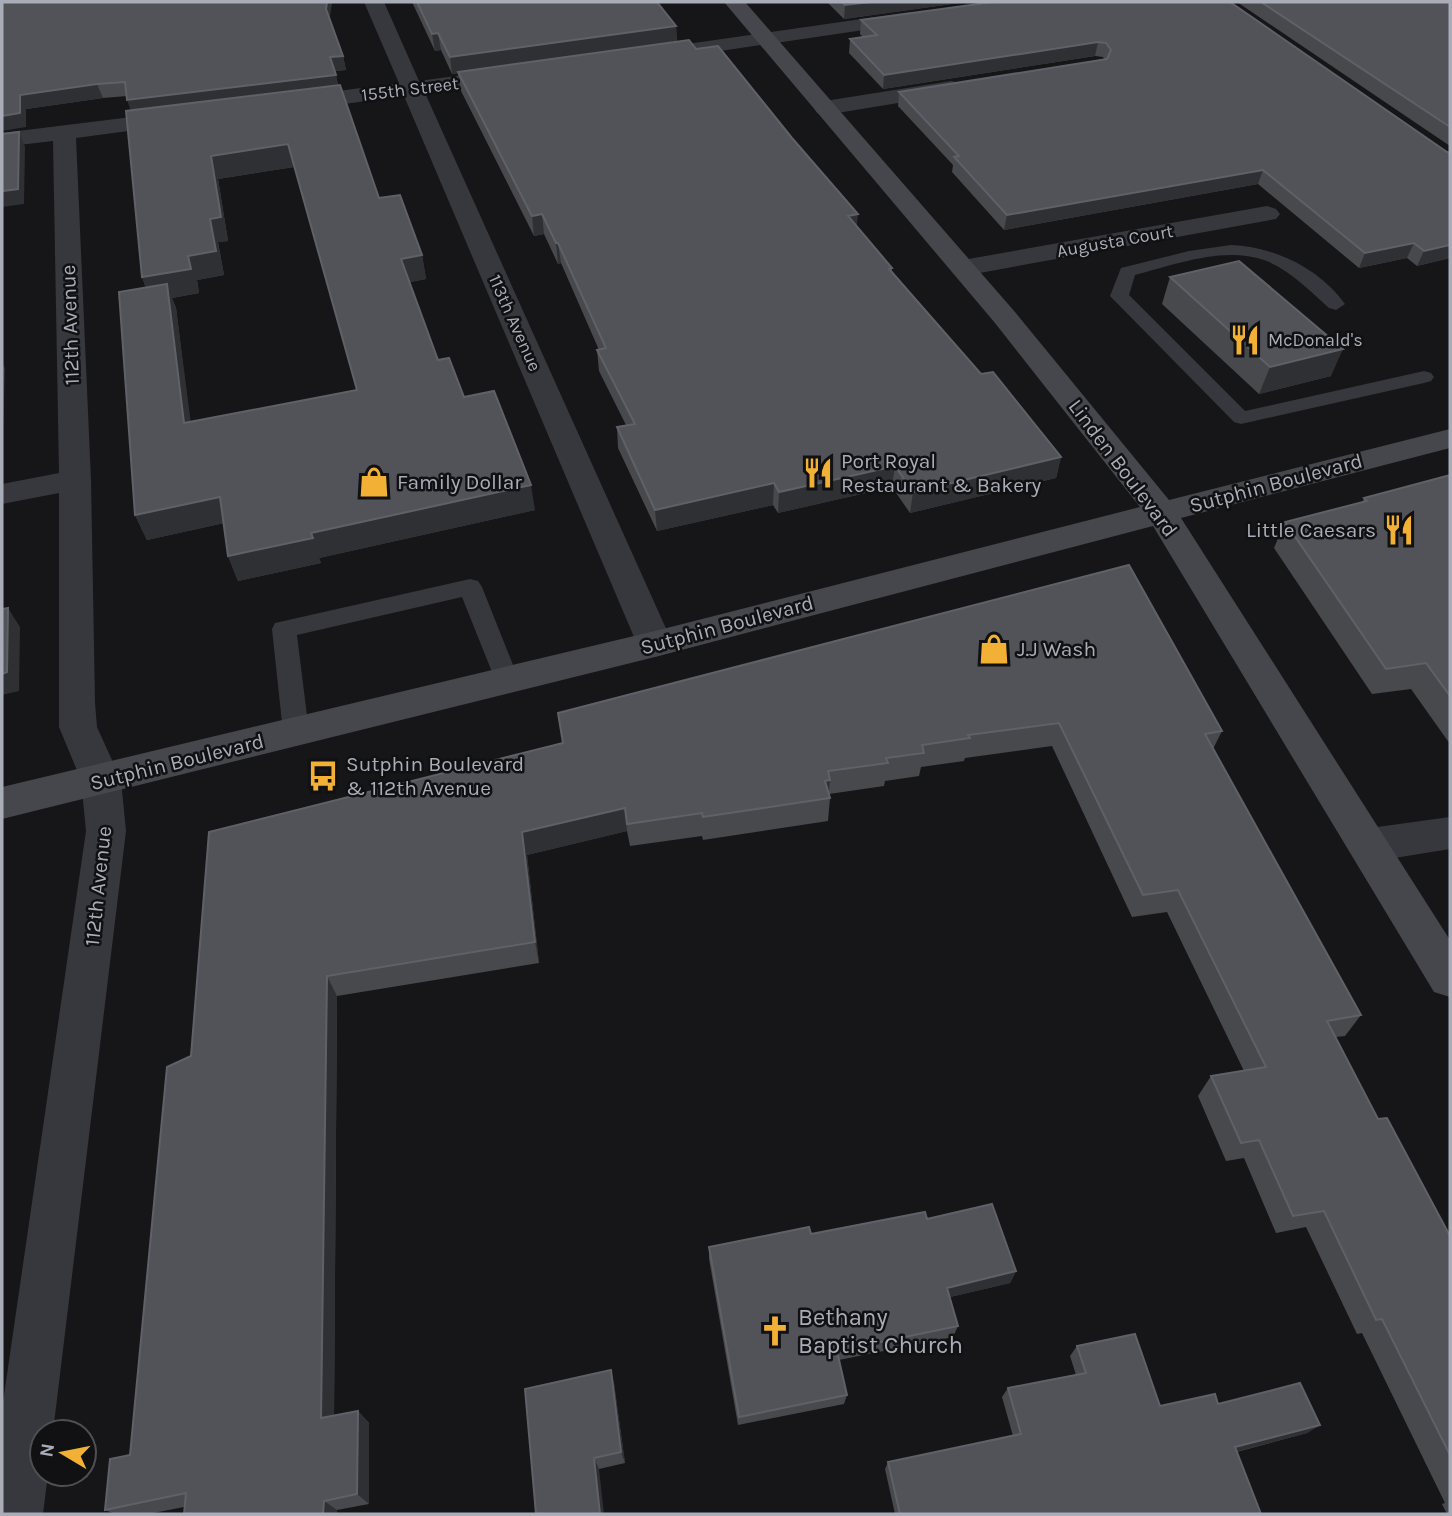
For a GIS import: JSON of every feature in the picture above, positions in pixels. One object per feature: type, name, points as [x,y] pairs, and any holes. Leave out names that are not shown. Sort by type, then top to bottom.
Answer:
[{"type":"main road","name":"Linden Boulevard","points":[[734,2],[964,268],[1161,512],[1370,845],[1450,978]]},
{"type":"main road","name":"Sutphin Boulevard","points":[[2,803],[655,644],[1450,438]]},
{"type":"street","name":"113th Avenue","points":[[374,2],[655,644]]},
{"type":"street","points":[[641,57],[932,15]]},
{"type":"street","name":"155th Street","points":[[269,107],[533,72]]},
{"type":"street","points":[[825,108],[971,85]]},
{"type":"street","points":[[2,140],[201,115]]},
{"type":"street","name":"112th Avenue","points":[[15,1514],[106,831],[101,780],[78,727],[75,480],[64,132]]},
{"type":"street","name":"Augusta Court","points":[[964,268],[1267,214]]},
{"type":"street","points":[[2,494],[75,480]]},
{"type":"street","points":[[1370,845],[1450,833]]},
{"type":"lane","points":[[1336,304],[1289,264],[1262,253],[1232,248],[1127,272],[1119,296],[1241,418],[1424,377]]},
{"type":"lane","points":[[296,732],[284,629],[470,587],[507,680]]},
{"type":"building","points":[[2,2],[327,2],[326,9],[343,56],[330,57],[336,75],[127,100],[125,82],[20,95],[20,113],[2,116]]},
{"type":"building","points":[[417,2],[657,2],[676,26],[450,57],[438,33],[432,34]]},
{"type":"building","points":[[842,2],[870,2],[845,5]]},
{"type":"building","points":[[993,2],[1230,2],[1450,153],[1450,245],[1424,251],[1414,243],[1365,253],[1263,170],[1007,215],[954,157],[959,156],[899,92],[1107,59],[1111,50],[1106,43],[1098,42],[884,75],[850,39],[877,35],[861,20]]},
{"type":"building","points":[[1261,2],[1450,2],[1450,127]]},
{"type":"building","points":[[689,40],[696,49],[718,46],[858,214],[848,216],[892,268],[889,269],[981,374],[993,372],[1061,457],[913,492],[895,466],[779,492],[774,483],[655,510],[617,427],[635,424],[597,350],[606,348],[558,243],[542,214],[532,216],[458,72]]},
{"type":"building","points":[[340,85],[379,198],[400,195],[422,255],[401,259],[438,360],[449,358],[464,397],[494,391],[531,485],[311,533],[313,538],[228,556],[220,497],[135,515],[119,292],[167,284],[184,423],[357,390],[288,144],[211,156],[221,217],[210,219],[216,251],[188,256],[191,269],[142,277],[126,111]]},
{"type":"building","points":[[19,132],[18,189],[2,191],[2,134]]},
{"type":"building","points":[[1239,261],[1343,349],[1270,367],[1170,277]]},
{"type":"building","points":[[1450,475],[1450,696],[1426,663],[1386,669],[1285,522],[1367,501],[1364,498]]},
{"type":"building","points":[[1129,565],[1222,731],[1205,734],[1361,1015],[1327,1021],[1378,1119],[1387,1118],[1450,1236],[1450,1455],[1382,1319],[1376,1320],[1324,1211],[1293,1216],[1259,1140],[1241,1143],[1211,1076],[1266,1067],[1178,890],[1143,895],[1059,723],[968,735],[970,738],[922,745],[924,753],[886,758],[888,763],[828,771],[830,780],[825,781],[830,798],[703,817],[702,813],[627,824],[625,808],[522,832],[535,942],[327,976],[321,1418],[358,1411],[357,1494],[324,1501],[323,1514],[184,1514],[186,1493],[105,1510],[110,1459],[130,1455],[167,1067],[191,1056],[209,832],[563,743],[558,713]]},
{"type":"building","points":[[8,608],[7,672],[2,674],[2,609]]},
{"type":"building","points":[[992,1204],[1016,1271],[947,1288],[958,1326],[837,1351],[847,1395],[739,1417],[709,1247],[809,1227],[811,1234],[925,1212],[927,1219]]},
{"type":"building","points":[[1135,1334],[1160,1406],[1215,1394],[1218,1404],[1300,1383],[1320,1425],[1235,1447],[1261,1514],[900,1514],[888,1462],[1021,1434],[1008,1388],[1086,1373],[1077,1346]]},
{"type":"building","points":[[611,1370],[621,1452],[594,1458],[600,1514],[536,1514],[525,1389]]},
{"type":"place","name":"McDonald's","points":[[1245,340]]},
{"type":"place","name":"Port Royal Restaurant & Bakery","points":[[818,473]]},
{"type":"place","name":"Family Dollar","points":[[374,482]]},
{"type":"place","name":"Little Caesars","points":[[1399,530]]},
{"type":"place","name":"J.J Wash","points":[[994,649]]},
{"type":"place","name":"Sutphin Boulevard & 112th Avenue","points":[[323,776]]},
{"type":"place","name":"Bethany Baptist Church","points":[[775,1331]]}]
